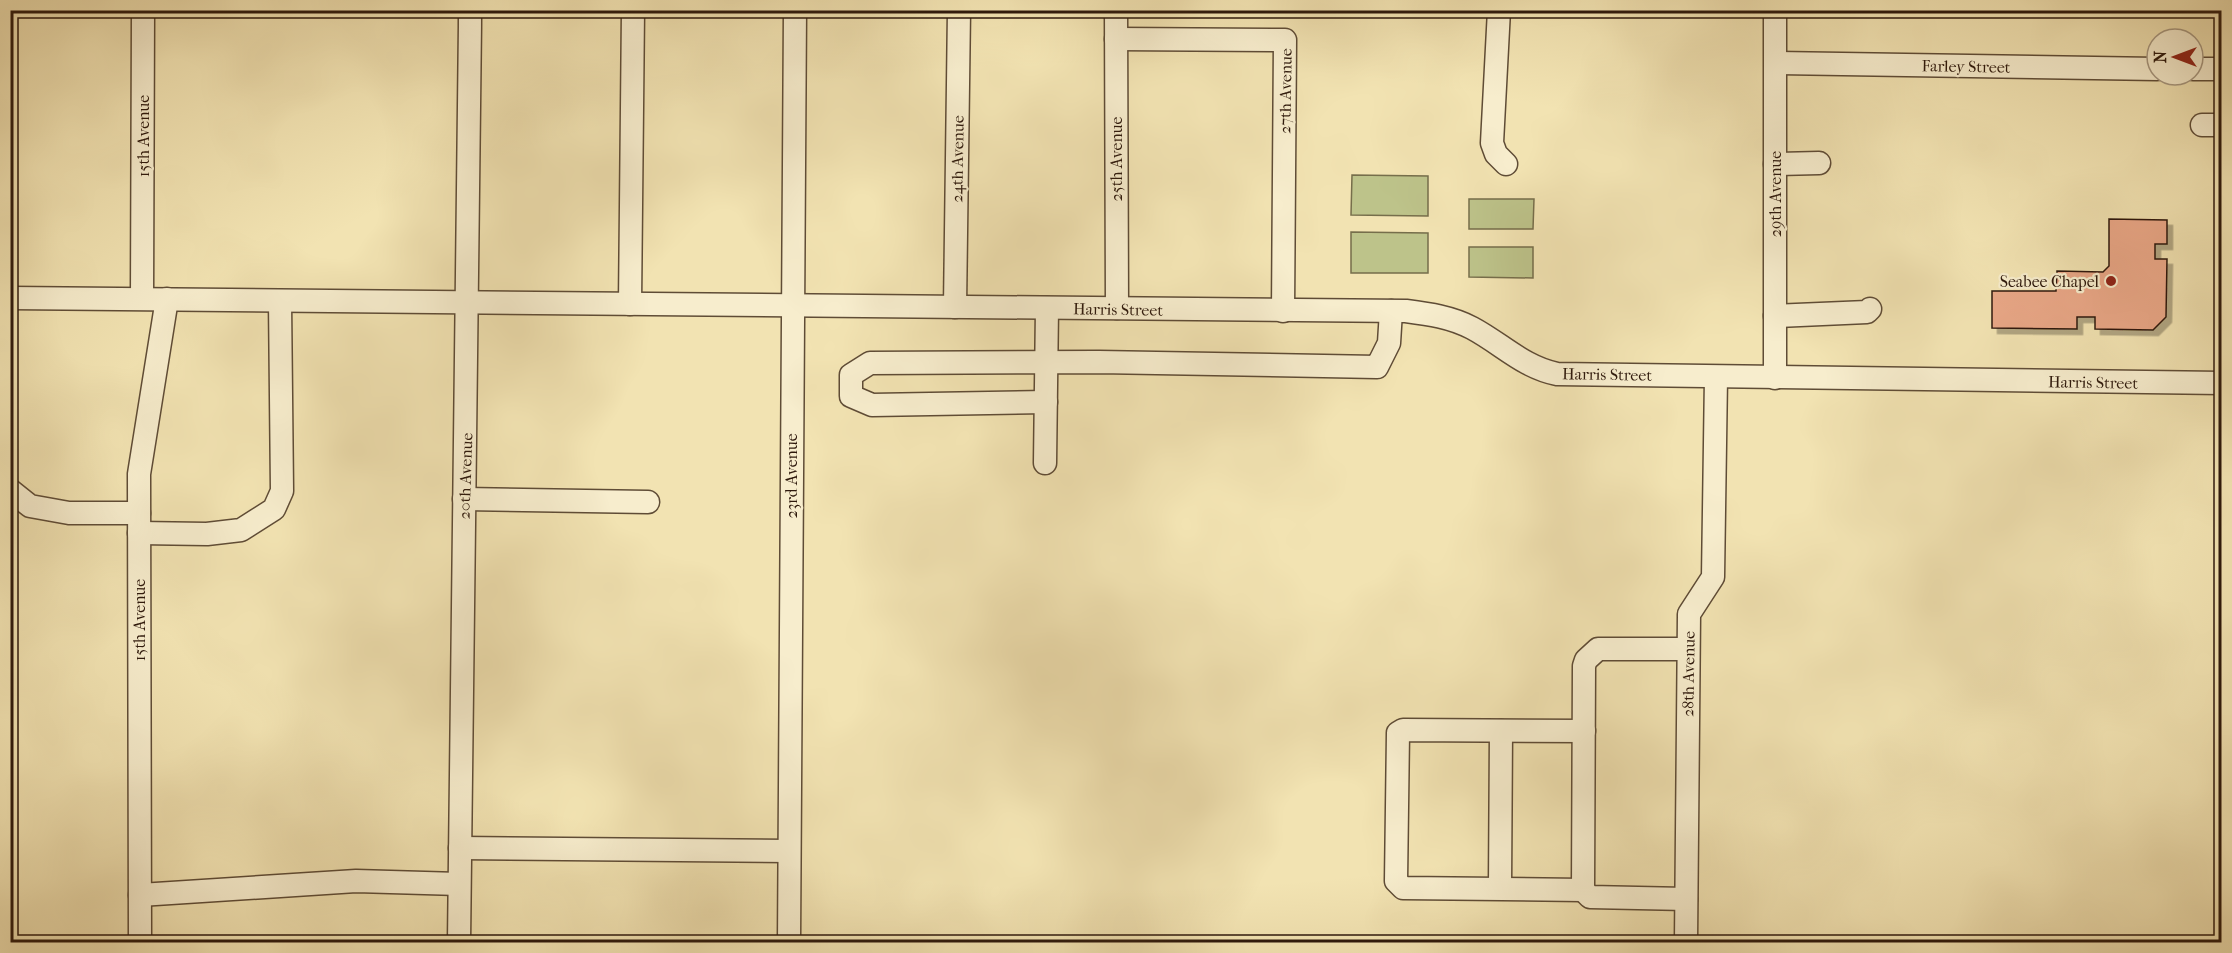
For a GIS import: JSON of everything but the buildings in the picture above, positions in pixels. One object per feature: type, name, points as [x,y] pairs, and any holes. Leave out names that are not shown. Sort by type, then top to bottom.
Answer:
[{"type":"street","name":"15th Avenue","points":[[142,298],[143,10]]},
{"type":"street","name":"20th Avenue","points":[[459,942],[464,499],[469,303],[470,10]]},
{"type":"street","points":[[630,304],[633,10]]},
{"type":"street","name":"23rd Avenue","points":[[789,942],[795,10]]},
{"type":"street","name":"24th Avenue","points":[[955,306],[959,10]]},
{"type":"street","name":"25th Avenue","points":[[1116,10],[1117,309]]},
{"type":"street","points":[[1499,10],[1492,144],[1496,154],[1506,164]]},
{"type":"street","name":"29th Avenue","points":[[1775,10],[1775,378]]},
{"type":"street","name":"27th Avenue","points":[[1116,39],[1285,40],[1283,311]]},
{"type":"street","name":"Farley Street","points":[[1776,63],[2145,69]]},
{"type":"street","points":[[2205,69],[2222,69]]},
{"type":"street","points":[[1776,164],[1819,163]]},
{"type":"street","name":"Harris Street","points":[[10,298],[1391,311],[1433,314],[1463,324],[1541,371],[1557,374],[2222,384]]},
{"type":"street","name":"15th Avenue","points":[[140,942],[139,474],[167,299]]},
{"type":"street","points":[[10,490],[30,506],[207,534],[241,530],[274,509],[282,490],[280,301]]},
{"type":"street","points":[[1045,463],[1047,308]]},
{"type":"street","points":[[1775,316],[1867,312],[1870,309]]},
{"type":"street","points":[[1046,402],[872,405],[851,396],[851,375],[870,363],[1377,367],[1389,343],[1391,311]]},
{"type":"street","name":"28th Avenue","points":[[1686,942],[1687,649],[1690,610],[1713,577],[1716,377]]},
{"type":"street","points":[[464,499],[648,502]]},
{"type":"street","points":[[1583,890],[1584,666],[1592,652],[1598,649],[1687,649]]},
{"type":"street","points":[[1584,731],[1403,730],[1398,733],[1396,881],[1403,888],[1583,890],[1590,897],[1686,899]]},
{"type":"street","points":[[1500,888],[1501,731]]},
{"type":"street","points":[[460,848],[789,851]]},
{"type":"street","points":[[140,895],[356,881],[459,884]]},
{"type":"green space","points":[[1352,175],[1428,176],[1428,216],[1351,215]]},
{"type":"green space","points":[[1469,199],[1534,199],[1533,229],[1469,229]]},
{"type":"green space","points":[[1351,232],[1428,233],[1428,273],[1351,273]]},
{"type":"green space","points":[[1469,247],[1533,247],[1533,278],[1469,277]]},
{"type":"place","name":"Seabee Chapel","points":[[2111,281]]}]
